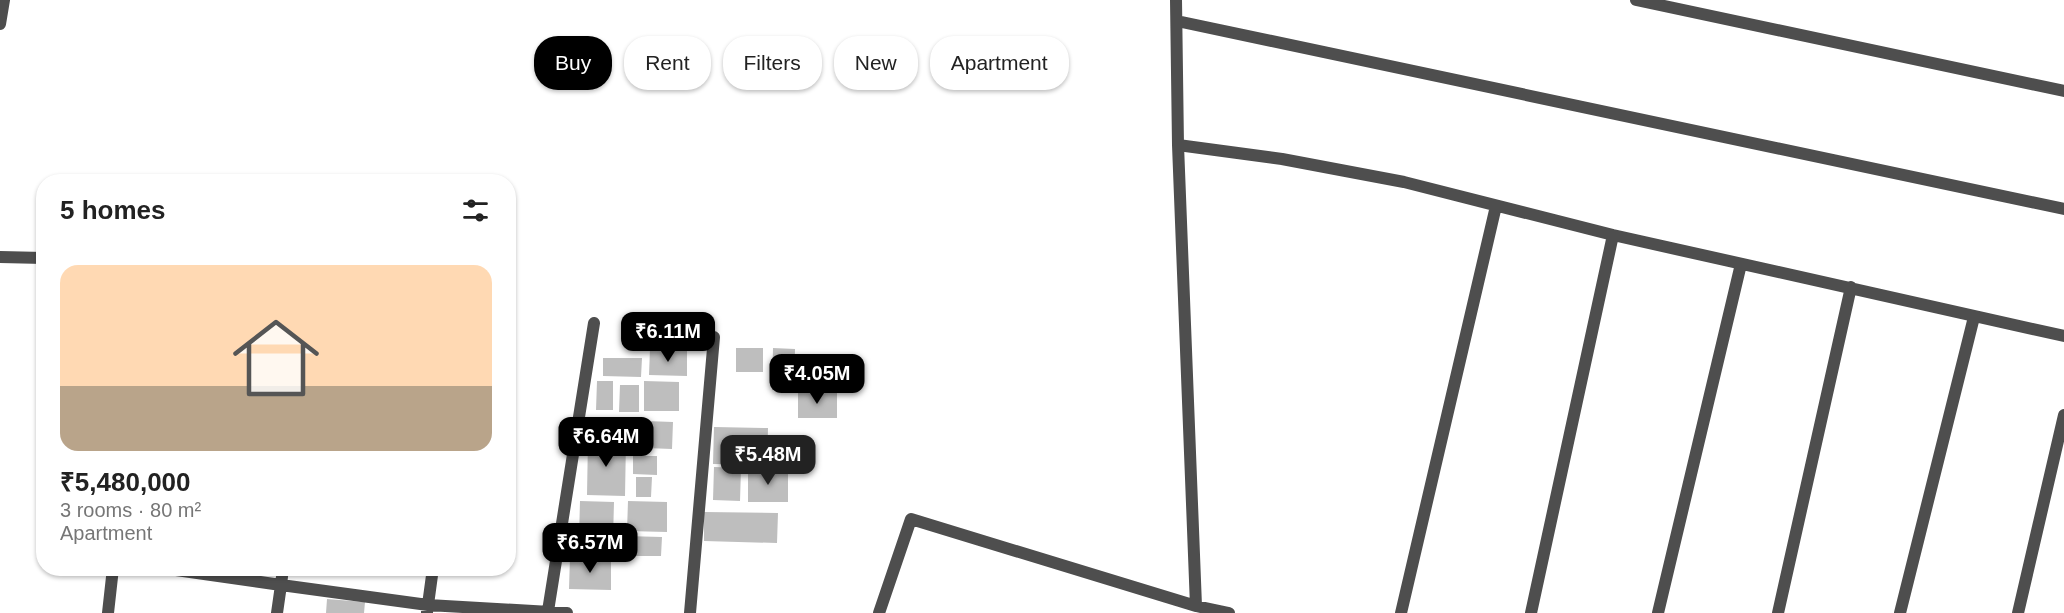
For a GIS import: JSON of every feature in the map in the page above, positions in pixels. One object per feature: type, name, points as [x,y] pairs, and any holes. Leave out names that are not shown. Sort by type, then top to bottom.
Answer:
[{"type":"street","points":[[0,24],[4,0]]},
{"type":"street","points":[[1176,0],[1178,145],[1196,606]]},
{"type":"street","points":[[1636,0],[2064,91]]},
{"type":"street","points":[[1177,21],[2064,209]]},
{"type":"street","points":[[1178,145],[1293,161],[1404,182],[1614,236],[2064,336]]},
{"type":"street","points":[[1401,613],[1496,206]]},
{"type":"street","points":[[1531,613],[1614,236]]},
{"type":"street","points":[[0,257],[36,258]]},
{"type":"street","points":[[1658,613],[1741,264]]},
{"type":"street","points":[[1778,613],[1851,287]]},
{"type":"street","points":[[1900,613],[1974,317]]},
{"type":"street","points":[[548,611],[594,323]]},
{"type":"street","points":[[690,613],[714,337]]},
{"type":"street","points":[[2018,613],[2064,415]]},
{"type":"street","points":[[879,613],[911,519],[1196,606],[1229,613]]},
{"type":"street","points":[[108,613],[112,576]]},
{"type":"street","points":[[218,576],[427,609],[567,613]]},
{"type":"street","points":[[277,613],[283,576]]},
{"type":"street","points":[[427,609],[432,576]]},
{"type":"building","points":[[736,348],[763,348],[763,372],[736,372]]},
{"type":"building","points":[[773,348],[795,349],[794,390],[772,390]]},
{"type":"building","points":[[650,349],[687,350],[687,376],[649,375]]},
{"type":"building","points":[[603,358],[642,358],[641,377],[603,376]]},
{"type":"building","points":[[597,381],[613,381],[613,410],[596,410]]},
{"type":"building","points":[[644,381],[679,382],[679,411],[644,411]]},
{"type":"building","points":[[620,385],[639,385],[639,412],[619,412]]},
{"type":"building","points":[[798,391],[837,392],[837,418],[798,418]]},
{"type":"building","points":[[607,418],[637,419],[637,435],[607,435]]},
{"type":"building","points":[[646,421],[673,422],[672,449],[646,448]]},
{"type":"building","points":[[714,427],[768,428],[767,465],[713,464]]},
{"type":"building","points":[[588,439],[626,440],[625,496],[587,495]]},
{"type":"building","points":[[633,456],[657,456],[657,475],[633,474]]},
{"type":"building","points":[[714,467],[741,468],[740,501],[713,500]]},
{"type":"building","points":[[748,469],[788,469],[788,502],[748,502]]},
{"type":"building","points":[[636,477],[652,477],[651,497],[636,497]]},
{"type":"building","points":[[580,501],[614,502],[613,539],[579,538]]},
{"type":"building","points":[[628,501],[667,502],[667,532],[627,531]]},
{"type":"building","points":[[704,512],[778,513],[777,543],[704,541]]},
{"type":"building","points":[[625,536],[662,537],[661,556],[625,556]]},
{"type":"building","points":[[570,557],[611,558],[611,590],[569,589]]},
{"type":"building","points":[[327,599],[365,602],[364,613],[326,613]]}]
